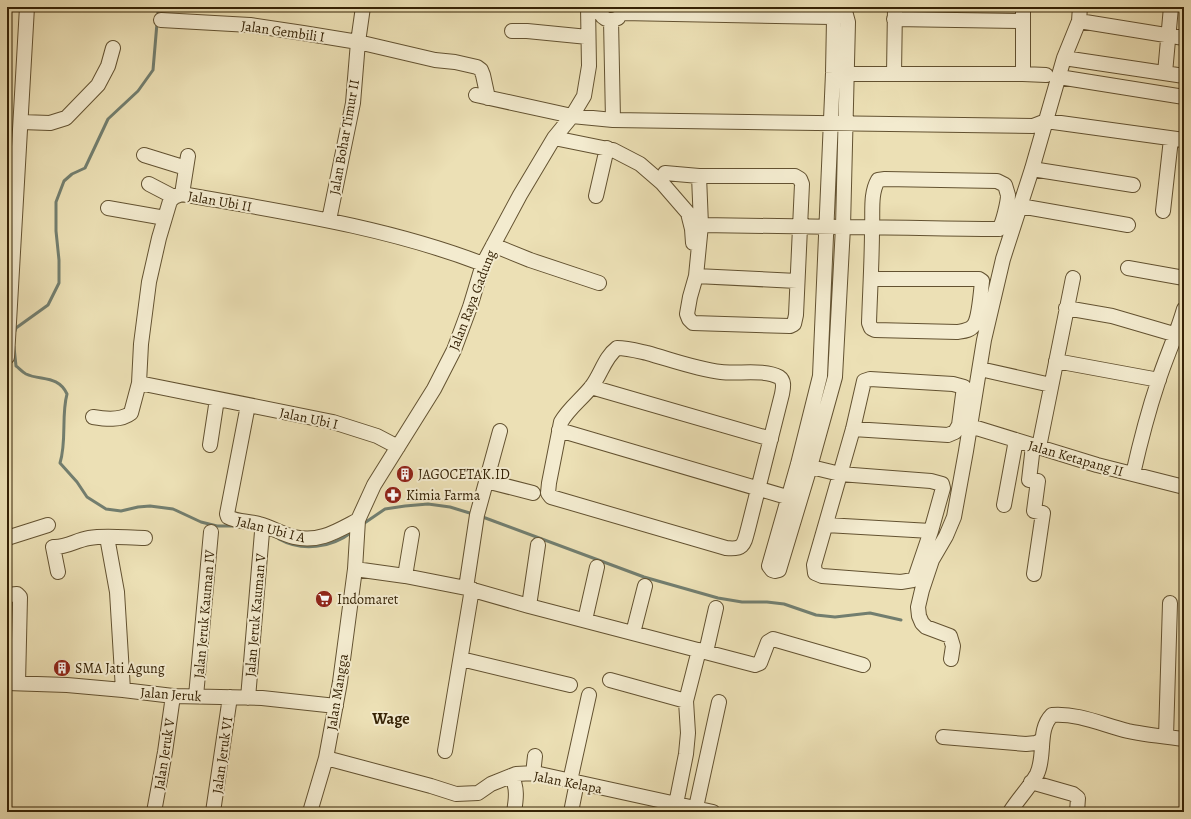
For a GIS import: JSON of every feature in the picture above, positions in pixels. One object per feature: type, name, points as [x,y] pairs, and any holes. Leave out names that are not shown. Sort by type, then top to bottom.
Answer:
[{"type":"street","points":[[7,357],[10,249],[21,122],[28,7]]},
{"type":"street","name":"Jalan Bohar Timur II","points":[[329,220],[353,103],[358,42],[364,7]]},
{"type":"street","points":[[1023,7],[1023,74]]},
{"type":"street","points":[[951,659],[953,646],[950,636],[926,627],[922,623],[918,612],[922,590],[932,560],[946,536],[954,517],[984,340],[1004,259],[1046,121],[1053,76],[1064,58],[1079,21],[1080,7]]},
{"type":"street","points":[[1165,73],[1171,7]]},
{"type":"street","points":[[594,9],[606,19],[622,11],[845,9],[848,22],[830,124],[820,376],[804,466]]},
{"type":"street","name":"Jalan Raya Gadung","points":[[355,569],[358,524],[374,485],[434,389],[454,350],[470,307],[483,264],[493,245],[520,195],[554,138],[572,116],[584,96],[589,66],[588,37],[594,9]]},
{"type":"street","points":[[559,430],[794,499],[835,377],[843,227],[845,124],[833,18],[755,10]]},
{"type":"street","points":[[613,120],[622,11]]},
{"type":"street","points":[[894,74],[894,13],[1023,21]]},
{"type":"street","name":"Jalan Gembili I","points":[[161,20],[250,25],[358,42],[435,60],[456,62],[476,67],[481,70],[483,75],[482,97],[572,116]]},
{"type":"street","points":[[1079,21],[1184,38]]},
{"type":"street","points":[[512,30],[588,37]]},
{"type":"street","points":[[21,122],[50,123],[66,118],[98,85],[108,66],[113,48]]},
{"type":"street","points":[[1064,58],[1184,76]]},
{"type":"street","points":[[840,74],[1023,74],[1053,76],[1184,97]]},
{"type":"street","points":[[572,116],[613,120],[830,124],[1033,126],[1046,121],[1178,139],[1164,212]]},
{"type":"street","points":[[554,138],[613,150],[640,164],[662,183],[688,213],[692,229],[693,260]]},
{"type":"street","points":[[596,196],[607,148]]},
{"type":"street","points":[[144,155],[187,162],[178,195],[149,184]]},
{"type":"street","points":[[1032,169],[1133,185]]},
{"type":"street","points":[[665,173],[699,176],[795,176],[800,179],[802,184],[796,315],[794,324],[790,326],[693,323],[689,319],[687,314],[696,276],[701,225],[699,176]]},
{"type":"street","points":[[701,225],[872,228],[999,229],[1008,195],[1005,185],[997,181],[885,178],[878,180],[873,192],[872,228],[870,328],[872,330],[957,332],[968,330],[974,326],[977,320],[982,281],[979,279],[871,279]]},
{"type":"street","name":"Jalan Ubi II","points":[[93,417],[119,418],[127,416],[131,413],[139,383],[141,344],[149,282],[164,218],[170,201],[178,195],[329,220],[456,253],[483,264]]},
{"type":"street","points":[[1020,206],[1128,225]]},
{"type":"street","points":[[108,208],[164,218]]},
{"type":"street","points":[[493,245],[530,260],[599,283]]},
{"type":"street","points":[[1128,268],[1184,278]]},
{"type":"street","points":[[696,276],[797,281]]},
{"type":"street","points":[[1034,574],[1043,513],[1034,512],[1038,481],[1029,480],[1051,385],[1073,278]]},
{"type":"street","points":[[823,302],[839,302]]},
{"type":"street","points":[[1066,308],[1112,316],[1177,335]]},
{"type":"street","points":[[1133,474],[1145,420],[1177,335],[1184,309]]},
{"type":"street","points":[[617,348],[637,351],[705,370],[724,373],[758,373],[777,376],[782,379],[784,383],[744,544],[736,549],[726,548],[551,498],[548,493],[549,483],[559,430],[561,422],[566,414],[592,387],[612,353],[617,348]]},
{"type":"street","points":[[1056,361],[1159,380]]},
{"type":"street","points":[[980,369],[1051,385]]},
{"type":"street","points":[[820,376],[835,377]]},
{"type":"street","points":[[804,466],[840,474],[931,481],[942,484],[943,488],[931,532],[913,580],[901,582],[822,576],[815,573],[814,565],[826,524],[840,474],[853,429],[863,384],[866,380],[953,384],[964,387],[959,425],[955,432],[948,435],[853,429]]},
{"type":"street","points":[[139,383],[217,399],[210,445]]},
{"type":"street","points":[[592,387],[771,439]]},
{"type":"street","name":"Jalan Ubi I","points":[[217,399],[333,422],[377,436],[398,447]]},
{"type":"street","name":"Jalan Ubi I A","points":[[248,405],[227,514],[228,517],[232,520],[258,524],[294,537],[307,539],[320,538],[334,534],[358,524]]},
{"type":"street","name":"Jalan Ketapang II","points":[[970,426],[1097,465],[1184,487]]},
{"type":"street","points":[[445,751],[461,659],[478,515],[500,431]]},
{"type":"street","points":[[1004,505],[1016,440]]},
{"type":"street","points":[[486,481],[533,493]]},
{"type":"street","points":[[826,524],[931,532]]},
{"type":"street","points":[[7,538],[48,525]]},
{"type":"street","name":"Jalan Jeruk Kauman IV","points":[[196,696],[211,532]]},
{"type":"street","name":"Jalan Jeruk Kauman V","points":[[248,698],[262,532]]},
{"type":"street","points":[[405,576],[412,534]]},
{"type":"street","points":[[58,572],[53,546],[65,546],[90,537],[145,538]]},
{"type":"street","points":[[107,537],[116,587],[123,690]]},
{"type":"street","points":[[529,606],[538,545]]},
{"type":"street","points":[[585,620],[598,567]]},
{"type":"street","points":[[355,569],[405,576],[469,588],[529,606],[755,665],[760,663],[768,642],[772,640],[863,665]]},
{"type":"street","name":"Jalan Mangga","points":[[310,812],[326,758],[336,706],[355,569]]},
{"type":"street","points":[[634,633],[645,586]]},
{"type":"street","points":[[7,596],[17,594],[20,597],[12,683]]},
{"type":"street","points":[[1166,737],[1170,603]]},
{"type":"street","points":[[676,804],[686,754],[688,717],[686,701],[716,608]]},
{"type":"street","points":[[461,659],[570,685]]},
{"type":"street","points":[[610,680],[686,701]]},
{"type":"street","name":"Jalan Jeruk","points":[[12,683],[123,690],[173,696],[248,698],[336,706]]},
{"type":"street","points":[[571,812],[573,782],[589,695]]},
{"type":"street","name":"Jalan Jeruk V","points":[[154,812],[173,696]]},
{"type":"street","name":"Jalan Jeruk VI","points":[[213,812],[230,698]]},
{"type":"street","points":[[696,810],[719,702]]},
{"type":"street","points":[[1010,812],[1037,773],[1042,740],[1048,719],[1052,714],[1063,714],[1088,719],[1129,731],[1184,739]]},
{"type":"street","points":[[943,737],[1026,744],[1036,743],[1042,740]]},
{"type":"street","points":[[533,774],[535,756]]},
{"type":"street","name":"Jalan Kelapa","points":[[326,758],[456,794],[478,793],[491,784],[516,774],[533,774],[676,804],[696,810],[713,812]]},
{"type":"street","points":[[511,776],[515,782],[516,798],[514,812]]},
{"type":"street","points":[[1031,782],[1073,794],[1078,798],[1077,812]]},
{"type":"waterway","points":[[158,7],[158,17]]},
{"type":"waterway","points":[[15,331],[16,328],[48,305],[59,283],[56,202],[64,181],[72,174],[85,168],[108,119],[138,91],[153,70],[157,23]]},
{"type":"waterway","points":[[14,347],[16,366],[26,374],[54,381],[59,384],[67,394],[64,411],[63,446],[60,463],[77,482],[87,497],[106,509],[121,511],[150,506],[173,509],[201,522],[217,526],[233,526]]},
{"type":"waterway","points":[[363,524],[385,509],[405,506],[428,504],[450,507],[473,514]]},
{"type":"waterway","points":[[480,516],[644,577],[718,598],[742,602],[784,604],[816,615],[835,617],[870,613],[901,620]]},
{"type":"waterway","points":[[279,539],[297,546],[307,547],[326,545],[335,542],[352,532]]},
{"type":"place","name":"JAGOCETAK.ID","points":[[405,474]]},
{"type":"place","name":"Kimia Farma","points":[[393,495]]},
{"type":"place","name":"Indomaret","points":[[324,599]]},
{"type":"place","name":"SMA Jati Agung","points":[[62,668]]},
{"type":"district","name":"Wage","points":[[391,718]]}]
